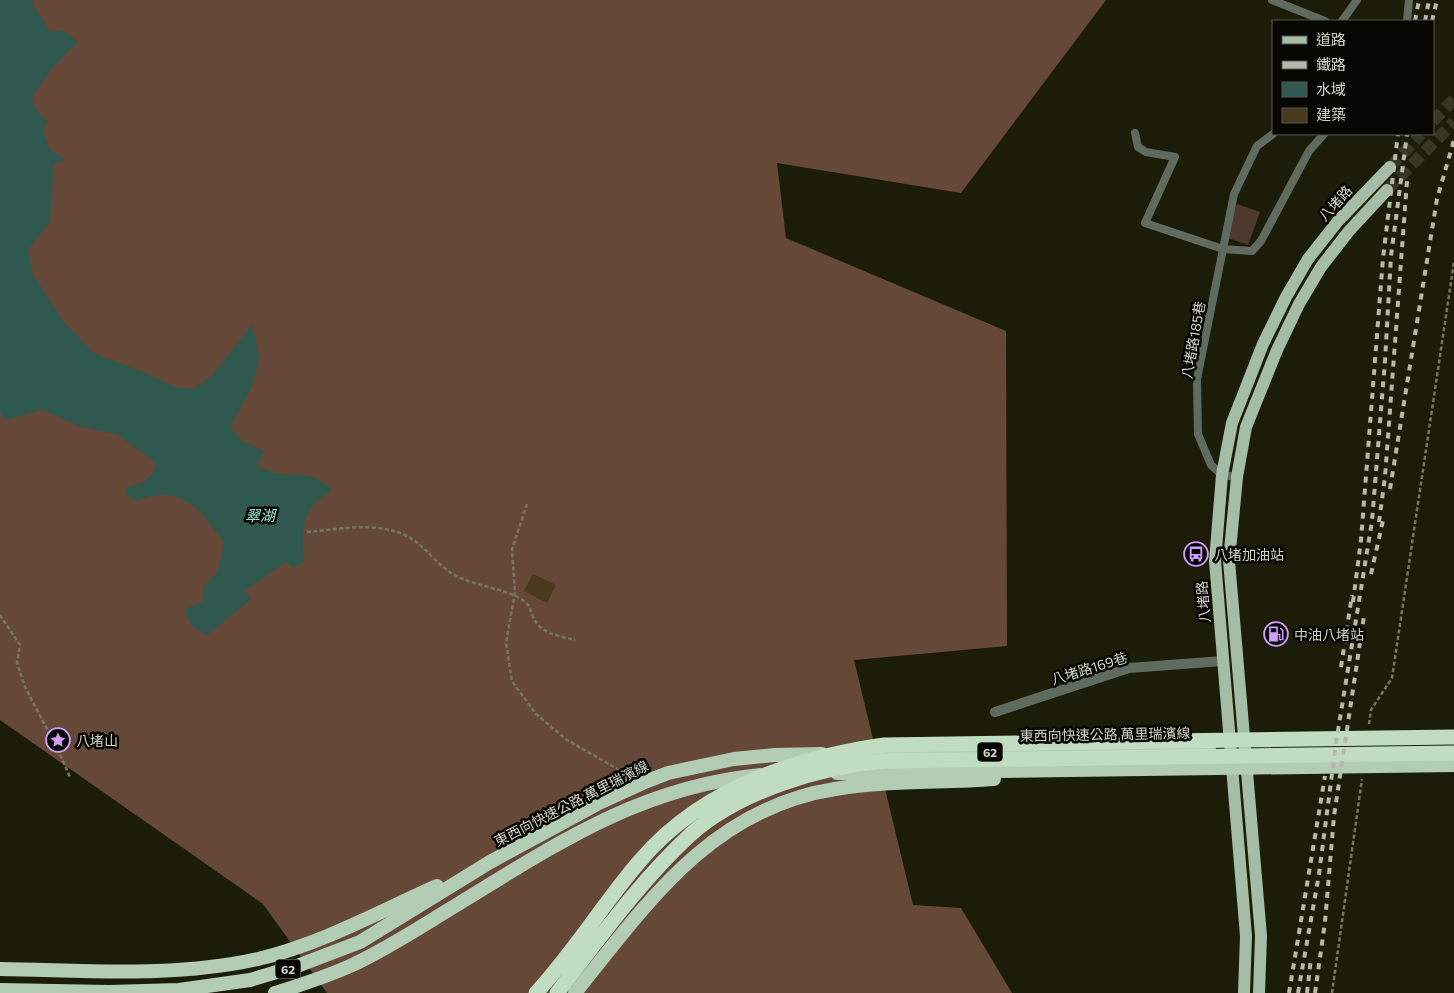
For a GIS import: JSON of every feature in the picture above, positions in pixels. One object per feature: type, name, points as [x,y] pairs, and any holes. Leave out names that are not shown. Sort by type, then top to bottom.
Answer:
[{"type":"highway","points":[[536,993],[554,974],[640,860],[664,835],[686,818],[742,785],[842,751],[884,744],[1454,737]]},
{"type":"highway","name":"東西向快速公路 萬里瑞濱線","points":[[1,990],[109,992],[162,990],[250,980],[297,966],[360,942],[490,862],[597,804],[668,773],[734,760],[775,755],[1454,746]]},
{"type":"highway","points":[[557,993],[646,880],[692,834],[727,809],[783,785],[820,772],[854,764],[883,761],[1454,753]]},
{"type":"highway","name":"62","points":[[275,993],[350,966],[416,930],[548,850],[610,816],[642,802],[686,788],[733,778],[784,774],[1454,765]]},
{"type":"highway","points":[[575,993],[652,897],[700,850],[731,827],[780,804],[806,794],[851,787],[965,781],[1129,768]]},
{"type":"highway","points":[[0,969],[161,970],[209,967],[259,958],[322,938],[490,862]]},
{"type":"main road","name":"八堵路","points":[[1244,993],[1246,936],[1215,561],[1222,475],[1232,423],[1263,344],[1286,298],[1308,259],[1338,221],[1390,167]]},
{"type":"main road","name":"八堵路","points":[[1259,993],[1261,936],[1230,561],[1237,477],[1246,427],[1277,350],[1299,304],[1321,267],[1349,231],[1387,190]]},
{"type":"street","name":"八堵路169巷","points":[[996,712],[1129,668],[1224,661]]},
{"type":"lane","points":[[1272,0],[1323,20]]},
{"type":"lane","points":[[1343,20],[1357,0]]},
{"type":"lane","points":[[1406,20],[1410,0]]},
{"type":"lane","points":[[1135,133],[1138,147],[1146,152],[1175,158],[1145,223],[1223,248],[1252,251],[1261,241],[1309,152],[1323,135]]},
{"type":"lane","name":"八堵路185巷","points":[[1222,475],[1211,465],[1198,434],[1197,379],[1234,194],[1257,146],[1273,135]]},
{"type":"lane","points":[[1222,475],[1237,477]]},
{"type":"path","points":[[1368,729],[1371,710],[1392,678],[1454,262]]},
{"type":"path","points":[[528,504],[512,549],[514,596],[506,643],[508,666],[515,688],[536,714],[567,740],[617,766],[632,778]]},
{"type":"path","points":[[307,532],[355,527],[378,528],[398,533],[412,539],[453,574],[514,596],[528,604],[539,627],[547,632],[575,640]]},
{"type":"path","points":[[0,615],[20,645],[17,663],[25,687],[59,752],[70,778]]},
{"type":"path","points":[[1332,993],[1362,776]]},
{"type":"shaded area","points":[[0,0],[1106,0],[961,193],[777,163],[786,238],[1006,331],[1007,646],[854,660],[913,905],[961,908],[1012,993],[327,993],[263,904],[0,720]]},
{"type":"shaded area","points":[[1237,204],[1260,212],[1248,245],[1225,237]]},
{"type":"water","name":"翠湖","points":[[0,0],[34,0],[32,3],[50,32],[63,30],[78,42],[53,67],[31,98],[37,112],[49,122],[43,130],[50,150],[66,161],[54,163],[50,222],[28,249],[33,274],[63,321],[93,353],[178,388],[193,389],[212,376],[252,325],[260,358],[251,388],[230,427],[241,440],[264,451],[257,466],[277,473],[314,477],[332,491],[314,504],[305,520],[303,529],[304,561],[293,568],[286,562],[244,591],[251,599],[207,635],[191,626],[185,609],[204,601],[203,587],[218,572],[224,542],[197,509],[180,498],[156,495],[135,501],[125,493],[127,487],[143,482],[150,477],[156,463],[118,435],[79,426],[43,410],[6,420],[0,412]]},
{"type":"building","points":[[533,574],[556,585],[547,603],[524,591]]},
{"type":"tunnel","points":[[1434,120],[1454,99]]},
{"type":"tunnel","points":[[1387,190],[1454,122]]},
{"type":"tunnel","points":[[1390,167],[1420,135]]},
{"type":"railway","points":[[1415,20],[1419,0]]},
{"type":"railway","points":[[1425,20],[1429,0]]},
{"type":"railway","points":[[1432,20],[1437,0]]},
{"type":"railway","points":[[1353,602],[1361,540],[1383,258],[1398,135]]},
{"type":"railway","points":[[1298,993],[1319,874],[1336,743],[1372,521],[1385,361],[1391,256],[1407,135]]},
{"type":"railway","points":[[1390,489],[1437,199],[1454,140]]},
{"type":"railway","points":[[1379,522],[1385,477],[1407,181]]},
{"type":"railway","points":[[1371,574],[1384,516]]},
{"type":"railway","points":[[1341,667],[1352,595]]},
{"type":"railway","points":[[1315,993],[1325,922],[1334,816],[1364,616]]},
{"type":"railway","points":[[1289,993],[1325,776]]},
{"type":"railway","points":[[1307,993],[1311,958]]},
{"type":"place","name":"八堵加油站","points":[[1196,554]]},
{"type":"place","name":"中油八堵站","points":[[1276,634]]},
{"type":"place","name":"八堵山","points":[[58,740]]}]
